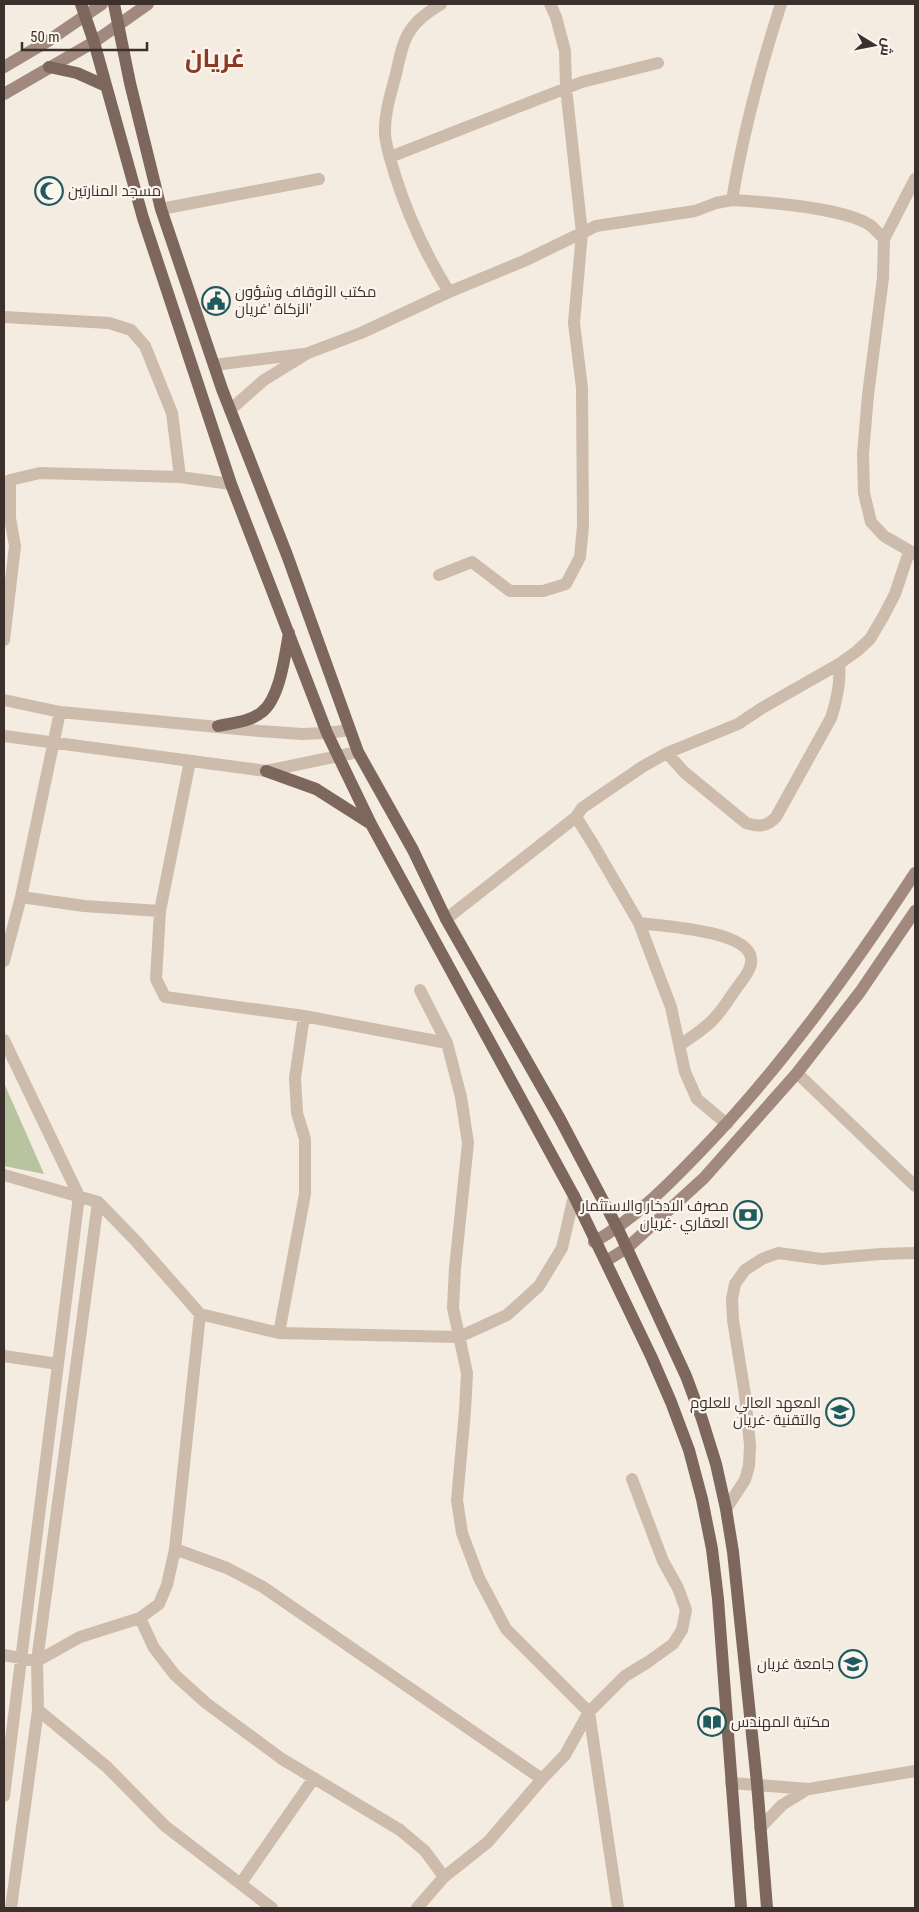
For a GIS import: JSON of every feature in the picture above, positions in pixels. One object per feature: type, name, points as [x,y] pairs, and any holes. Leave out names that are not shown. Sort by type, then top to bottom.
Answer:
[{"type":"main road","points":[[4,66],[48,41],[83,9],[102,4]]},
{"type":"main road","points":[[114,4],[161,209],[230,410],[287,554],[358,752],[413,850],[446,919],[560,1119],[618,1229],[689,1385],[713,1455],[726,1509],[738,1593],[757,1783],[767,1908]]},
{"type":"main road","points":[[4,94],[94,42],[148,4]]},
{"type":"main road","points":[[83,9],[143,218],[231,484],[327,733],[371,824],[574,1196],[594,1242],[606,1261],[671,1402],[688,1450],[702,1499],[712,1549],[718,1600],[741,1908]]},
{"type":"main road","points":[[49,67],[76,73],[106,86]]},
{"type":"main road","points":[[218,726],[245,720],[263,712],[275,694],[281,676],[289,633]]},
{"type":"main road","points":[[266,772],[316,789],[371,824]]},
{"type":"main road","points":[[594,1242],[618,1229],[659,1194],[727,1124],[861,954],[915,873]]},
{"type":"main road","points":[[606,1261],[627,1248],[704,1178],[798,1073],[860,992],[915,911]]},
{"type":"street","points":[[441,4],[427,12],[413,24],[405,37],[385,133],[390,157],[406,209],[429,260],[449,292]]},
{"type":"street","points":[[439,575],[472,562],[510,591],[543,591],[566,584],[580,557],[583,489],[582,388],[574,323],[582,233],[566,88],[565,51],[556,17],[550,4]]},
{"type":"street","points":[[732,200],[748,116],[781,4]]},
{"type":"street","points":[[390,157],[582,82],[658,63]]},
{"type":"street","points":[[161,209],[319,179]]},
{"type":"street","points":[[446,919],[576,817],[582,808],[612,786],[667,753],[738,724],[839,664],[857,651],[873,634],[895,594],[912,553],[884,536],[871,522],[864,493],[864,444],[868,395],[883,278],[884,239],[915,179]]},
{"type":"street","points":[[230,410],[264,380],[308,353],[361,333],[449,292],[524,261],[596,226],[695,210],[732,200],[770,202],[848,217],[871,226],[884,239]]},
{"type":"street","points":[[4,317],[109,323],[131,330],[145,346],[172,413],[180,477]]},
{"type":"street","points":[[214,365],[308,353]]},
{"type":"street","points":[[4,640],[15,546],[10,518],[7,477],[40,473],[180,477],[231,484]]},
{"type":"street","points":[[667,753],[684,772],[746,823],[757,826],[770,824],[776,817],[831,718],[836,703],[840,678],[839,664]]},
{"type":"street","points":[[4,700],[60,712],[302,734],[350,730]]},
{"type":"street","points":[[4,961],[21,897],[60,712]]},
{"type":"street","points":[[4,736],[266,772],[358,752]]},
{"type":"street","points":[[190,761],[160,911],[156,979],[165,997],[304,1016],[447,1043]]},
{"type":"street","points":[[576,817],[638,923],[671,1008],[686,1072],[697,1099],[727,1124]]},
{"type":"street","points":[[21,897],[84,906],[160,911]]},
{"type":"street","points":[[638,923],[692,929],[722,936],[737,942],[748,950],[751,959],[749,970],[718,1014],[702,1029],[680,1045]]},
{"type":"street","points":[[420,990],[447,1043],[461,1097],[468,1143],[453,1308],[467,1373],[457,1500],[462,1533],[479,1578],[506,1629],[589,1712],[618,1908]]},
{"type":"street","points":[[279,1333],[305,1194],[304,1139],[297,1113],[295,1078],[304,1016]]},
{"type":"street","points":[[4,1040],[80,1196],[4,1796]]},
{"type":"street","points":[[798,1073],[915,1186]]},
{"type":"street","points":[[4,1175],[98,1202],[135,1240],[200,1314],[279,1333],[459,1336],[507,1315],[539,1286],[562,1248],[574,1196]]},
{"type":"street","points":[[11,1908],[38,1710],[37,1661],[98,1202]]},
{"type":"street","points":[[726,1509],[745,1480],[749,1459],[750,1445],[745,1395],[736,1345],[732,1299],[735,1284],[744,1270],[778,1253],[822,1260],[881,1254],[915,1254]]},
{"type":"street","points":[[4,1655],[37,1661],[80,1638],[140,1618],[159,1604],[168,1585],[175,1549],[200,1314]]},
{"type":"street","points":[[4,1356],[58,1364]]},
{"type":"street","points":[[417,1908],[444,1877],[488,1842],[542,1779],[566,1755],[589,1712],[625,1676],[673,1644],[682,1630],[686,1610],[678,1588],[663,1561],[632,1479]]},
{"type":"street","points":[[175,1549],[227,1568],[263,1587],[542,1779]]},
{"type":"street","points":[[140,1618],[154,1648],[181,1681],[206,1703],[282,1759],[400,1830],[425,1851],[444,1877]]},
{"type":"street","points":[[38,1710],[107,1767],[165,1826],[272,1908]]},
{"type":"street","points":[[732,1783],[757,1783],[788,1788],[809,1788],[915,1772]]},
{"type":"street","points":[[241,1883],[314,1778]]},
{"type":"street","points":[[760,1828],[782,1805],[809,1788]]},
{"type":"green space","points":[[4,1083],[44,1174],[4,1166]]},
{"type":"place","name":"مسجد المنارتين","points":[[49,191]]},
{"type":"place","name":"مكتب الأوقاف وشؤون الزكاة 'غريان'","points":[[216,301]]},
{"type":"place","name":"مصرف الادخار والاستثمار العقاري -غريان","points":[[748,1215]]},
{"type":"place","name":"المعهد العالي للعلوم والتقنية -غريان","points":[[840,1412]]},
{"type":"place","name":"جامعة غريان","points":[[853,1664]]},
{"type":"place","name":"مكتبة المهندس","points":[[712,1722]]},
{"type":"district","name":"غريان","points":[[215,58]]}]
